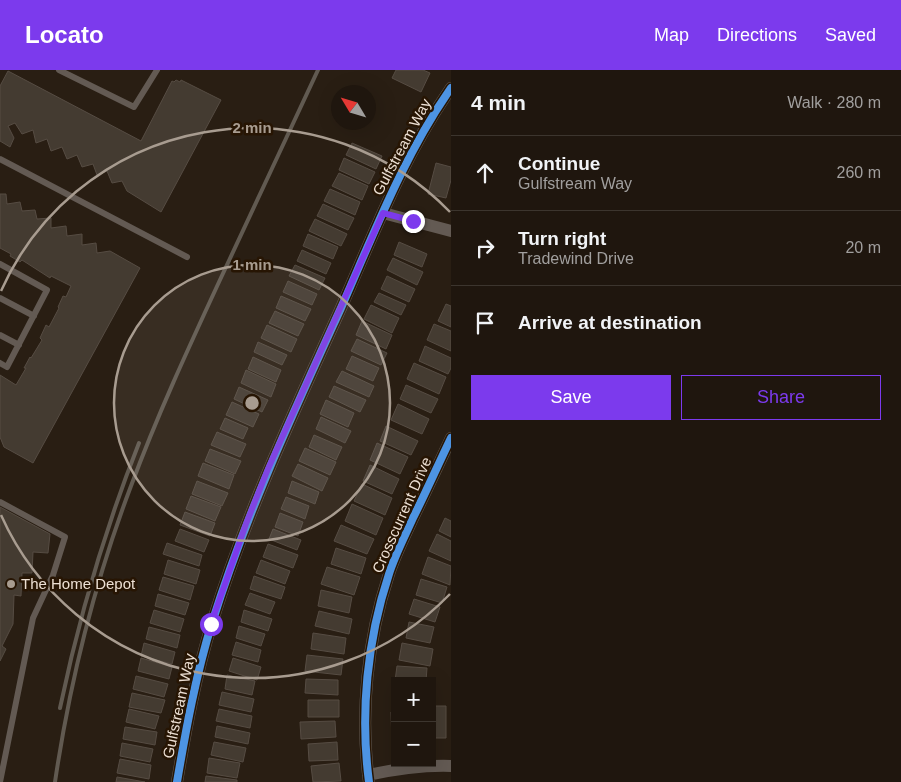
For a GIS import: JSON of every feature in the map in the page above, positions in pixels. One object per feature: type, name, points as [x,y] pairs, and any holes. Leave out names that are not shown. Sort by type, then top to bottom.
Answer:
[{"type":"street","name":"Gulfstream Way","points":[[178,782],[188,722],[211,624],[246,524],[268,469],[405,166],[439,105],[451,88]]},
{"type":"street","points":[[383,213],[451,231]]},
{"type":"street","name":"Crosscurrent Drive","points":[[369,778],[366,687],[380,604],[389,573],[400,546],[451,438]]},
{"type":"street","points":[[369,778],[409,767],[427,765],[451,766]]},
{"type":"lane","points":[[59,70],[134,107],[157,70]]},
{"type":"lane","points":[[0,159],[187,257]]},
{"type":"lane","points":[[0,264],[47,290],[8,367],[0,363]]},
{"type":"lane","points":[[0,298],[34,316]]},
{"type":"lane","points":[[0,335],[19,345]]},
{"type":"lane","points":[[0,502],[65,537],[54,574],[33,618],[0,782]]},
{"type":"building","points":[[396,70],[423,70],[430,73],[421,92],[392,78]]},
{"type":"building","points":[[8,71],[141,141],[172,81],[180,82],[181,80],[221,100],[161,212],[127,191],[122,181],[112,183],[107,171],[97,175],[93,164],[82,167],[77,155],[67,159],[62,147],[51,151],[47,139],[36,143],[33,130],[22,134],[15,123],[8,126],[14,138],[10,147],[0,141],[0,86]]},
{"type":"building","points":[[352,143],[382,156],[376,169],[346,155]]},
{"type":"building","points":[[344,158],[375,172],[369,184],[339,170]]},
{"type":"building","points":[[436,163],[451,167],[451,180],[446,198],[428,194]]},
{"type":"building","points":[[339,173],[368,186],[362,200],[332,186]]},
{"type":"building","points":[[330,189],[360,202],[355,215],[324,201]]},
{"type":"building","points":[[0,194],[6,194],[7,204],[20,202],[22,211],[35,210],[37,219],[51,218],[51,228],[66,226],[67,236],[82,234],[82,245],[96,243],[97,253],[110,251],[140,268],[33,463],[4,447],[0,437],[0,375],[16,385],[30,357],[42,340],[40,338],[46,325],[49,327],[63,296],[66,297],[71,286],[51,276],[50,278],[22,260],[20,262],[0,248]]},
{"type":"building","points":[[323,204],[354,218],[348,230],[317,216]]},
{"type":"building","points":[[315,219],[347,234],[341,246],[309,231]]},
{"type":"building","points":[[308,234],[338,247],[333,259],[303,246]]},
{"type":"building","points":[[399,242],[427,254],[422,267],[394,255]]},
{"type":"building","points":[[302,250],[331,263],[326,274],[297,261]]},
{"type":"building","points":[[393,258],[423,272],[417,285],[387,270]]},
{"type":"building","points":[[295,265],[325,278],[319,290],[289,276]]},
{"type":"building","points":[[387,276],[415,289],[409,302],[381,289]]},
{"type":"building","points":[[288,281],[317,294],[312,305],[283,292]]},
{"type":"building","points":[[379,293],[406,305],[401,315],[374,302]]},
{"type":"building","points":[[281,296],[311,309],[305,321],[276,308]]},
{"type":"building","points":[[446,304],[451,306],[451,327],[438,321]]},
{"type":"building","points":[[371,305],[399,318],[392,333],[364,319]]},
{"type":"building","points":[[275,311],[304,324],[298,336],[269,323]]},
{"type":"building","points":[[362,321],[392,335],[386,349],[356,335]]},
{"type":"building","points":[[434,324],[451,331],[451,351],[427,340]]},
{"type":"building","points":[[267,325],[297,339],[291,352],[261,338]]},
{"type":"building","points":[[357,339],[387,353],[381,365],[351,351]]},
{"type":"building","points":[[258,342],[287,355],[282,365],[254,352]]},
{"type":"building","points":[[425,346],[451,358],[451,368],[448,374],[419,361]]},
{"type":"building","points":[[352,356],[379,368],[373,381],[346,369]]},
{"type":"building","points":[[253,357],[281,370],[276,382],[248,369]]},
{"type":"building","points":[[414,363],[446,377],[439,394],[407,379]]},
{"type":"building","points":[[246,370],[276,384],[271,397],[241,383]]},
{"type":"building","points":[[342,371],[374,386],[369,397],[336,382]]},
{"type":"building","points":[[406,385],[438,399],[431,413],[400,399]]},
{"type":"building","points":[[334,386],[366,400],[360,412],[329,397]]},
{"type":"building","points":[[239,387],[268,400],[262,412],[234,399]]},
{"type":"building","points":[[326,400],[354,413],[348,427],[320,414]]},
{"type":"building","points":[[232,402],[259,414],[253,427],[226,415]]},
{"type":"building","points":[[398,404],[429,419],[422,434],[391,420]]},
{"type":"building","points":[[321,417],[351,431],[345,443],[316,429]]},
{"type":"building","points":[[225,418],[248,428],[243,439],[220,429]]},
{"type":"building","points":[[386,426],[418,441],[411,455],[380,441]]},
{"type":"building","points":[[217,432],[246,444],[240,457],[211,445]]},
{"type":"building","points":[[314,435],[342,447],[336,460],[309,447]]},
{"type":"building","points":[[377,443],[408,457],[400,474],[370,460]]},
{"type":"building","points":[[305,448],[336,462],[330,475],[299,461]]},
{"type":"building","points":[[210,449],[241,461],[235,474],[205,461]]},
{"type":"building","points":[[203,463],[234,475],[229,489],[198,476]]},
{"type":"building","points":[[298,464],[328,478],[322,491],[292,476]]},
{"type":"building","points":[[370,465],[399,479],[392,494],[363,481]]},
{"type":"building","points":[[197,481],[228,493],[222,506],[192,494]]},
{"type":"building","points":[[292,481],[319,492],[315,504],[288,493]]},
{"type":"building","points":[[362,484],[392,498],[385,515],[354,501]]},
{"type":"building","points":[[191,496],[221,507],[215,521],[186,509]]},
{"type":"building","points":[[286,497],[309,506],[305,519],[281,509]]},
{"type":"building","points":[[352,504],[383,518],[376,535],[345,521]]},
{"type":"building","name":"The Home Depot","points":[[0,507],[50,534],[48,553],[33,552],[32,573],[22,573],[21,596],[14,595],[13,624],[2,646],[6,649],[0,661]]},
{"type":"building","points":[[185,512],[215,523],[210,536],[180,525]]},
{"type":"building","points":[[280,513],[303,522],[298,536],[275,527]]},
{"type":"building","points":[[445,518],[451,521],[451,537],[439,531]]},
{"type":"building","points":[[341,525],[374,539],[367,554],[334,541]]},
{"type":"building","points":[[180,529],[209,540],[204,552],[175,541]]},
{"type":"building","points":[[273,529],[301,540],[297,550],[269,539]]},
{"type":"building","points":[[437,534],[451,541],[451,561],[429,551]]},
{"type":"building","points":[[167,543],[202,555],[199,566],[163,554]]},
{"type":"building","points":[[268,544],[298,555],[293,568],[263,557]]},
{"type":"building","points":[[336,548],[366,558],[361,574],[331,564]]},
{"type":"building","points":[[428,557],[451,566],[450,585],[422,574]]},
{"type":"building","points":[[168,560],[200,570],[196,584],[164,574]]},
{"type":"building","points":[[261,560],[290,571],[285,584],[256,573]]},
{"type":"building","points":[[327,567],[360,577],[354,595],[321,584]]},
{"type":"building","points":[[254,576],[285,587],[281,599],[250,589]]},
{"type":"building","points":[[163,577],[194,586],[190,600],[159,590]]},
{"type":"building","points":[[421,579],[447,587],[442,603],[416,595]]},
{"type":"building","points":[[321,590],[352,597],[349,613],[318,606]]},
{"type":"building","points":[[250,593],[275,602],[270,614],[245,605]]},
{"type":"building","points":[[158,594],[189,603],[185,615],[155,606]]},
{"type":"building","points":[[414,599],[440,607],[435,622],[409,614]]},
{"type":"building","points":[[154,610],[184,619],[180,632],[150,623]]},
{"type":"building","points":[[244,610],[272,619],[268,631],[241,622]]},
{"type":"building","points":[[319,611],[352,619],[349,634],[315,626]]},
{"type":"building","points":[[409,622],[434,627],[430,643],[406,638]]},
{"type":"building","points":[[239,626],[265,634],[261,646],[236,638]]},
{"type":"building","points":[[149,627],[180,635],[177,648],[146,639]]},
{"type":"building","points":[[313,633],[346,638],[344,654],[311,649]]},
{"type":"building","points":[[236,642],[261,650],[258,662],[232,655]]},
{"type":"building","points":[[144,643],[175,652],[172,664],[141,656]]},
{"type":"building","points":[[402,643],[433,649],[430,666],[399,660]]},
{"type":"building","points":[[307,655],[343,659],[341,675],[305,671]]},
{"type":"building","points":[[141,658],[172,667],[169,679],[138,671]]},
{"type":"building","points":[[233,658],[261,667],[257,680],[229,671]]},
{"type":"building","points":[[397,666],[427,668],[426,677],[396,677]]},
{"type":"building","points":[[227,675],[255,681],[252,695],[225,689]]},
{"type":"building","points":[[136,676],[168,684],[164,697],[133,689]]},
{"type":"building","points":[[306,679],[338,680],[338,695],[305,693]]},
{"type":"building","points":[[222,692],[254,699],[251,712],[219,705]]},
{"type":"building","points":[[132,693],[165,700],[161,713],[129,707]]},
{"type":"building","points":[[308,700],[339,700],[339,717],[308,717]]},
{"type":"building","points":[[436,706],[446,706],[446,738],[436,738]]},
{"type":"building","points":[[129,709],[159,716],[155,729],[126,722]]},
{"type":"building","points":[[219,709],[252,716],[250,728],[216,721]]},
{"type":"building","points":[[335,721],[336,737],[301,739],[300,722]]},
{"type":"building","points":[[217,726],[250,733],[248,744],[215,737]]},
{"type":"building","points":[[125,727],[157,732],[155,745],[123,739]]},
{"type":"building","points":[[214,742],[246,748],[243,762],[211,755]]},
{"type":"building","points":[[337,742],[338,760],[309,761],[308,744]]},
{"type":"building","points":[[122,743],[153,749],[150,762],[120,756]]},
{"type":"building","points":[[209,758],[240,763],[237,778],[207,773]]},
{"type":"building","points":[[120,759],[151,765],[149,779],[117,773]]},
{"type":"building","points":[[339,763],[341,781],[313,782],[311,766]]},
{"type":"building","points":[[206,776],[237,780],[237,782],[205,782]]},
{"type":"building","points":[[117,777],[145,782],[116,782]]},
{"type":"railway","points":[[55,782],[68,706],[85,632],[106,558],[131,486],[184,358],[318,70]]},
{"type":"railway","points":[[60,708],[94,574],[115,508],[139,443]]},
{"type":"cycle path","points":[[177,782],[192,702],[206,642],[225,582],[255,503],[288,424],[404,167],[451,88]]},
{"type":"cycle path","points":[[369,782],[365,730],[367,677],[381,599],[394,560],[451,438]]},
{"type":"place","name":"The Home Depot","points":[[11,584]]},
{"type":"route","points":[[211,624],[246,524],[268,469],[383,213],[413,221]]}]
